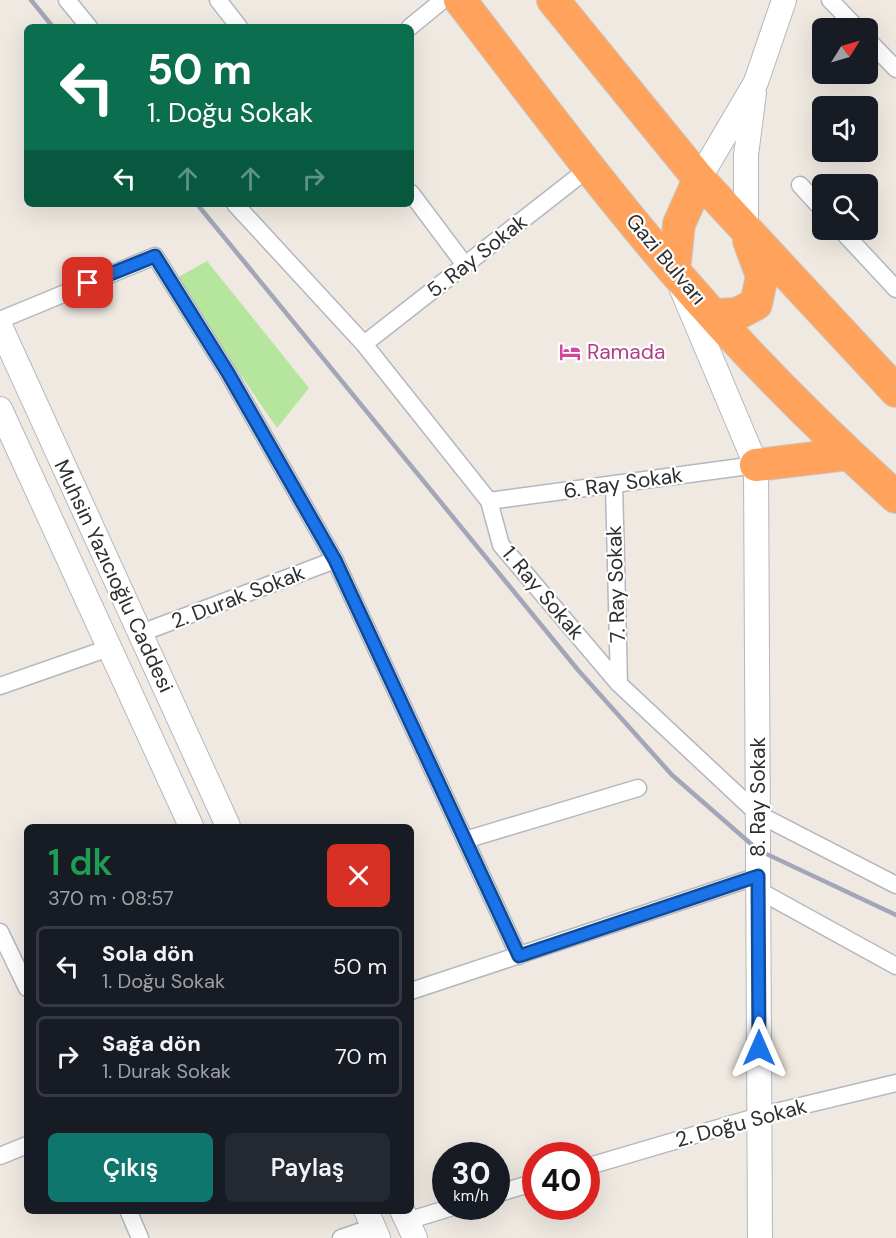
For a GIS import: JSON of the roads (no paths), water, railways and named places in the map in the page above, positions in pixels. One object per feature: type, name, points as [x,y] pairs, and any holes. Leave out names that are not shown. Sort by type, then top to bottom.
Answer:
[{"type":"highway","name":"Gazi Bulvarı","points":[[460,0],[590,168],[674,271],[848,454],[896,497]]},
{"type":"highway","points":[[553,0],[699,179],[896,391]]},
{"type":"highway","points":[[674,271],[679,224],[699,179]]},
{"type":"highway","points":[[714,315],[737,314],[756,304],[762,276],[746,232]]},
{"type":"highway","points":[[756,465],[848,454]]},
{"type":"street","points":[[67,0],[87,24]]},
{"type":"street","points":[[218,0],[237,24]]},
{"type":"street","points":[[414,24],[443,0]]},
{"type":"street","points":[[746,232],[746,154],[756,82],[784,0]]},
{"type":"street","points":[[830,0],[847,18]]},
{"type":"street","points":[[878,50],[896,69]]},
{"type":"street","points":[[699,179],[756,82]]},
{"type":"street","name":"5. Ray Sokak","points":[[364,344],[590,168]]},
{"type":"street","points":[[801,185],[812,198]]},
{"type":"street","points":[[414,197],[465,265]]},
{"type":"street","name":"1. Ray Sokak","points":[[238,207],[364,344],[489,501],[501,545],[619,684],[758,814],[896,885]]},
{"type":"street","points":[[850,240],[896,289]]},
{"type":"street","points":[[0,320],[155,256],[228,373],[335,560],[519,956]]},
{"type":"street","points":[[674,271],[756,465]]},
{"type":"street","name":"Muhsin Yazıcıoğlu Caddesi","points":[[0,326],[227,824]]},
{"type":"street","name":"Muhsin Yazıcıoğlu Caddesi","points":[[0,409],[190,824]]},
{"type":"street","name":"6. Ray Sokak","points":[[489,501],[756,465]]},
{"type":"street","name":"8. Ray Sokak","points":[[756,465],[760,1238]]},
{"type":"street","name":"7. Ray Sokak","points":[[614,484],[619,684]]},
{"type":"street","name":"2. Durak Sokak","points":[[141,633],[335,560]]},
{"type":"street","points":[[0,686],[109,648]]},
{"type":"street","points":[[465,840],[638,788]]},
{"type":"street","points":[[414,990],[758,883],[896,966]]},
{"type":"street","points":[[0,932],[24,982]]},
{"type":"street","name":"2. Doğu Sokak","points":[[600,1163],[759,1116],[896,1083]]},
{"type":"street","points":[[0,1156],[24,1146]]},
{"type":"street","points":[[130,1214],[140,1238]]},
{"type":"street","points":[[408,1223],[432,1214]]},
{"type":"street","points":[[341,1238],[373,1225]]},
{"type":"railway","points":[[31,0],[51,24]]},
{"type":"railway","points":[[199,207],[578,670],[672,775],[758,850],[896,915]]},
{"type":"place","name":"Ramada","points":[[570,352]]}]
